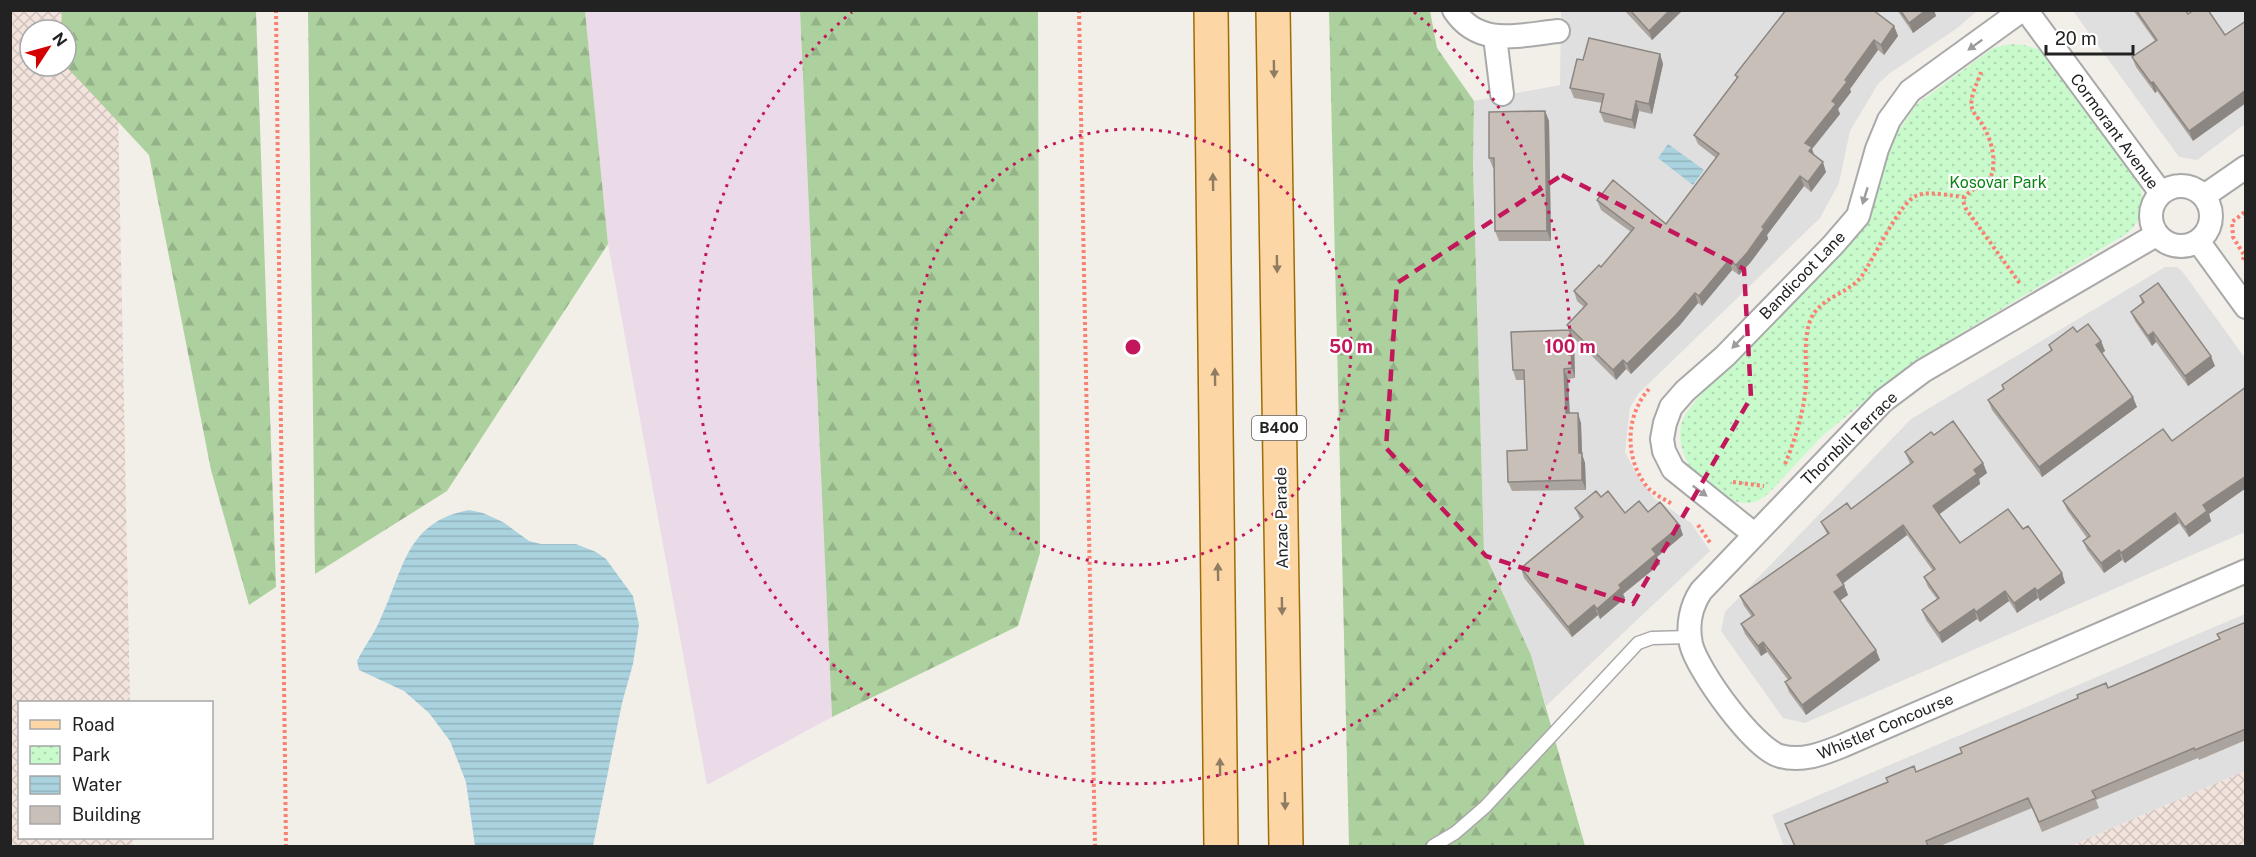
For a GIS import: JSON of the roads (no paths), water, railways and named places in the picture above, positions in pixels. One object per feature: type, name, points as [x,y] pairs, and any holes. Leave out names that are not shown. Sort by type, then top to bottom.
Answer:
[{"type":"main road","points":[[1211,10],[1221,846]]},
{"type":"main road","name":"Anzac Parade","points":[[1273,10],[1286,846]]},
{"type":"street","points":[[1454,10],[1470,27],[1480,33],[1496,37],[1558,31]]},
{"type":"street","name":"Cormorant Avenue","points":[[2024,10],[2161,193]]},
{"type":"street","name":"Bandicoot Lane","points":[[1754,534],[1677,474],[1666,456],[1662,439],[1671,407],[1685,391],[1725,356],[1833,245],[1858,216],[1877,149],[1889,120],[1910,92],[2024,10]]},
{"type":"street","points":[[1496,37],[1502,94]]},
{"type":"street","points":[[2204,196],[2246,167]]},
{"type":"street","points":[[2178,186],[2188,187],[2204,196],[2211,215],[2209,225],[2198,241],[2179,245],[2169,243],[2156,235],[2151,220],[2151,210],[2161,193],[2178,186]]},
{"type":"street","name":"Thornbill Terrace","points":[[1690,637],[1691,614],[1701,591],[1883,401],[1923,371],[2156,235]]},
{"type":"street","points":[[2198,241],[2246,307]]},
{"type":"street","name":"Whistler Concourse","points":[[1690,637],[1693,650],[1703,671],[1757,743],[1771,753],[1801,758],[1819,755],[1842,746],[2246,571]]},
{"type":"lane","points":[[1433,846],[1455,833],[1485,807],[1638,644],[1652,638],[1690,637]]},
{"type":"water","points":[[1668,144],[1704,170],[1693,185],[1658,158]]},
{"type":"water","points":[[469,510],[483,513],[503,522],[529,541],[541,544],[576,544],[596,552],[606,559],[633,596],[639,625],[633,664],[622,703],[593,846],[475,846],[466,782],[450,741],[429,713],[404,691],[359,670],[357,661],[378,625],[402,566],[419,537],[431,525],[448,516]]},
{"type":"park label","name":"Kosovar Park","points":[[1998,182]]}]
